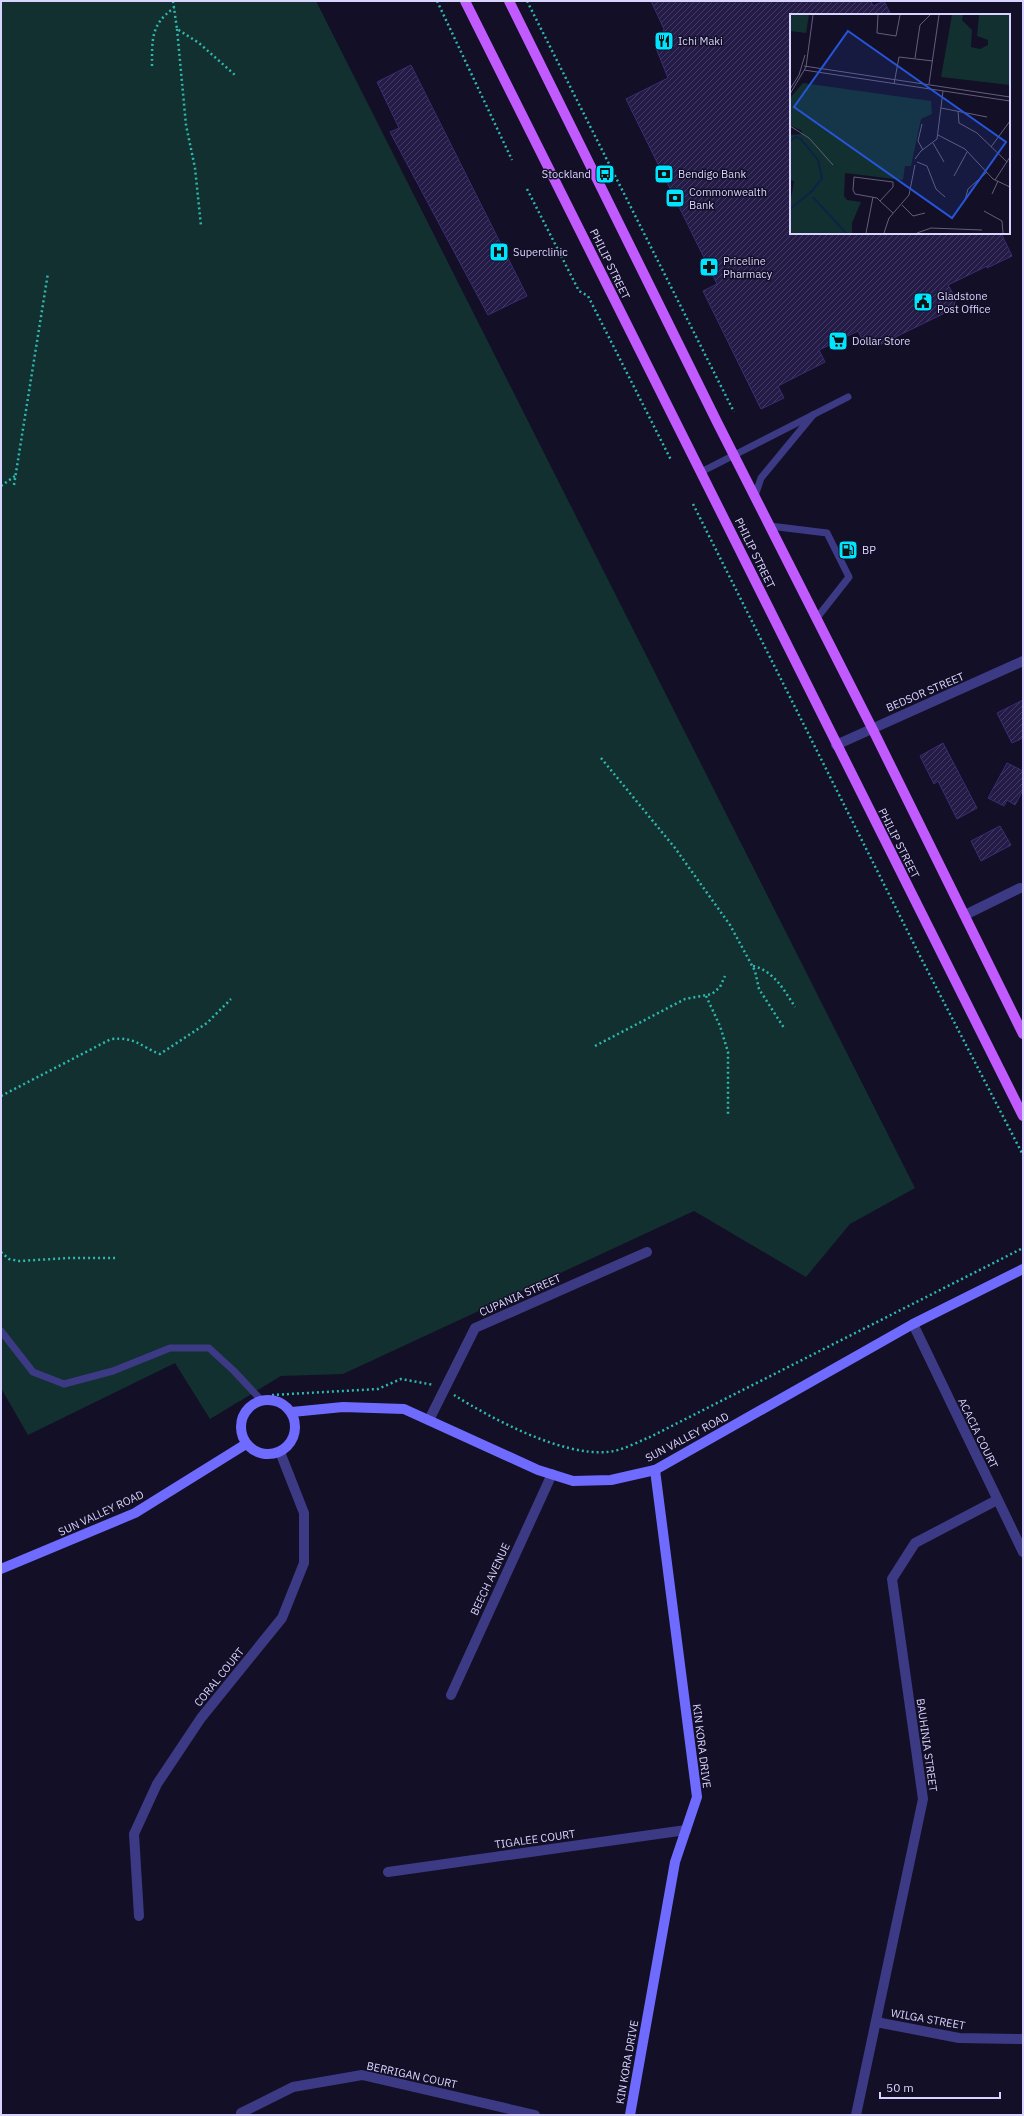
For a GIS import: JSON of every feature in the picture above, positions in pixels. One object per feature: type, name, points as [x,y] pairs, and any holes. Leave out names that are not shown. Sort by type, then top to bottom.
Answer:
[{"type":"main road","name":"PHILIP STREET","points":[[465,1],[1023,1116]]},
{"type":"main road","points":[[509,1],[733,454],[872,728],[1023,1034]]},
{"type":"street","name":"BEDSOR STREET","points":[[836,745],[1023,661]]},
{"type":"street","points":[[965,915],[1020,888]]},
{"type":"street","name":"CUPANIA STREET","points":[[429,1420],[474,1328],[647,1252]]},
{"type":"street","name":"SUN VALLEY ROAD","points":[[292,1412],[343,1407],[404,1409],[512,1458],[552,1474],[573,1481],[611,1480],[655,1470],[913,1324],[1023,1269]]},
{"type":"street","name":"ACACIA COURT","points":[[913,1324],[1023,1552]]},
{"type":"street","points":[[261,1400],[278,1401],[292,1412],[296,1423],[295,1434],[290,1444],[280,1452],[262,1454],[246,1444],[241,1434],[240,1423],[244,1413],[251,1404],[261,1400]]},
{"type":"street","name":"SUN VALLEY ROAD","points":[[1,1569],[135,1513],[246,1444]]},
{"type":"street","name":"CORAL COURT","points":[[139,1916],[134,1834],[157,1784],[201,1718],[282,1618],[304,1563],[304,1513],[280,1452]]},
{"type":"street","name":"KIN KORA DRIVE","points":[[630,2115],[675,1862],[697,1797],[655,1470]]},
{"type":"street","name":"BEECH AVENUE","points":[[451,1694],[552,1474]]},
{"type":"street","name":"BAUHINIA STREET","points":[[856,2115],[923,1799],[892,1578],[915,1543],[997,1500]]},
{"type":"street","name":"TIGALEE COURT","points":[[388,1872],[686,1830]]},
{"type":"street","name":"WILGA STREET","points":[[876,2022],[960,2038],[1023,2039]]},
{"type":"street","name":"BERRIGAN COURT","points":[[241,2113],[293,2087],[362,2075],[535,2115]]},
{"type":"lane","points":[[701,472],[733,454],[848,397]]},
{"type":"lane","points":[[755,496],[761,478],[815,413]]},
{"type":"lane","points":[[770,526],[827,533],[846,570],[849,577],[816,619]]},
{"type":"lane","points":[[1,1331],[33,1372],[64,1384],[113,1371],[170,1348],[209,1348],[234,1371],[261,1400]]},
{"type":"path","points":[[173,1],[178,29],[186,125],[195,168],[201,226]]},
{"type":"path","points":[[437,1],[512,160]]},
{"type":"path","points":[[527,1],[734,412]]},
{"type":"path","points":[[152,66],[154,29],[163,16],[174,8]]},
{"type":"path","points":[[178,29],[199,43],[235,74]]},
{"type":"path","points":[[527,189],[579,291],[588,296],[671,460]]},
{"type":"path","points":[[14,486],[48,273]]},
{"type":"path","points":[[1,486],[15,476]]},
{"type":"path","points":[[693,504],[922,960],[1023,1155]]},
{"type":"path","points":[[601,758],[642,806],[704,886],[730,924],[753,966],[759,989],[784,1028]]},
{"type":"path","points":[[753,966],[761,968],[779,983],[795,1007]]},
{"type":"path","points":[[595,1046],[685,999],[712,994],[720,987],[725,976]]},
{"type":"path","points":[[706,996],[720,1026],[728,1052],[728,1116]]},
{"type":"path","points":[[1,1096],[111,1039],[125,1038],[136,1040],[160,1054],[207,1023],[231,999]]},
{"type":"path","points":[[272,1395],[378,1389],[401,1379],[424,1382],[444,1388],[471,1406],[521,1432],[585,1452],[608,1452],[650,1437],[1023,1248]]},
{"type":"path","points":[[1,1252],[9,1259],[19,1261],[69,1258],[118,1258]]},
{"type":"green space","points":[[1,1],[316,1],[915,1188],[850,1224],[806,1277],[694,1211],[343,1374],[281,1376],[210,1419],[175,1363],[28,1435],[1,1388]]},
{"type":"building","points":[[651,1],[871,1],[873,6],[884,1],[890,14],[790,14],[790,234],[1001,234],[1012,256],[987,268],[987,266],[948,285],[956,299],[953,309],[877,346],[863,341],[858,331],[819,350],[825,362],[778,386],[784,398],[761,409],[703,291],[717,284],[626,99],[668,78],[656,48],[664,29]]},
{"type":"building","points":[[411,65],[527,296],[488,315],[390,132],[399,128],[377,82]]},
{"type":"building","points":[[1023,700],[1023,738],[1012,743],[997,713]]},
{"type":"building","points":[[943,743],[977,808],[957,819],[938,781],[934,784],[920,756]]},
{"type":"building","points":[[1007,763],[1023,771],[1023,790],[1015,805],[1007,800],[1004,806],[988,798]]},
{"type":"building","points":[[1000,826],[1011,845],[981,861],[971,841]]},
{"type":"place","name":"Ichi Maki","points":[[664,41]]},
{"type":"place","name":"Stockland","points":[[605,174]]},
{"type":"place","name":"Bendigo Bank","points":[[664,174]]},
{"type":"place","name":"Commonwealth Bank","points":[[675,198]]},
{"type":"place","name":"Superclinic","points":[[499,252]]},
{"type":"place","name":"Priceline Pharmacy","points":[[709,267]]},
{"type":"place","name":"Gladstone Post Office","points":[[923,302]]},
{"type":"place","name":"Dollar Store","points":[[838,341]]},
{"type":"place","name":"BP","points":[[848,550]]}]
